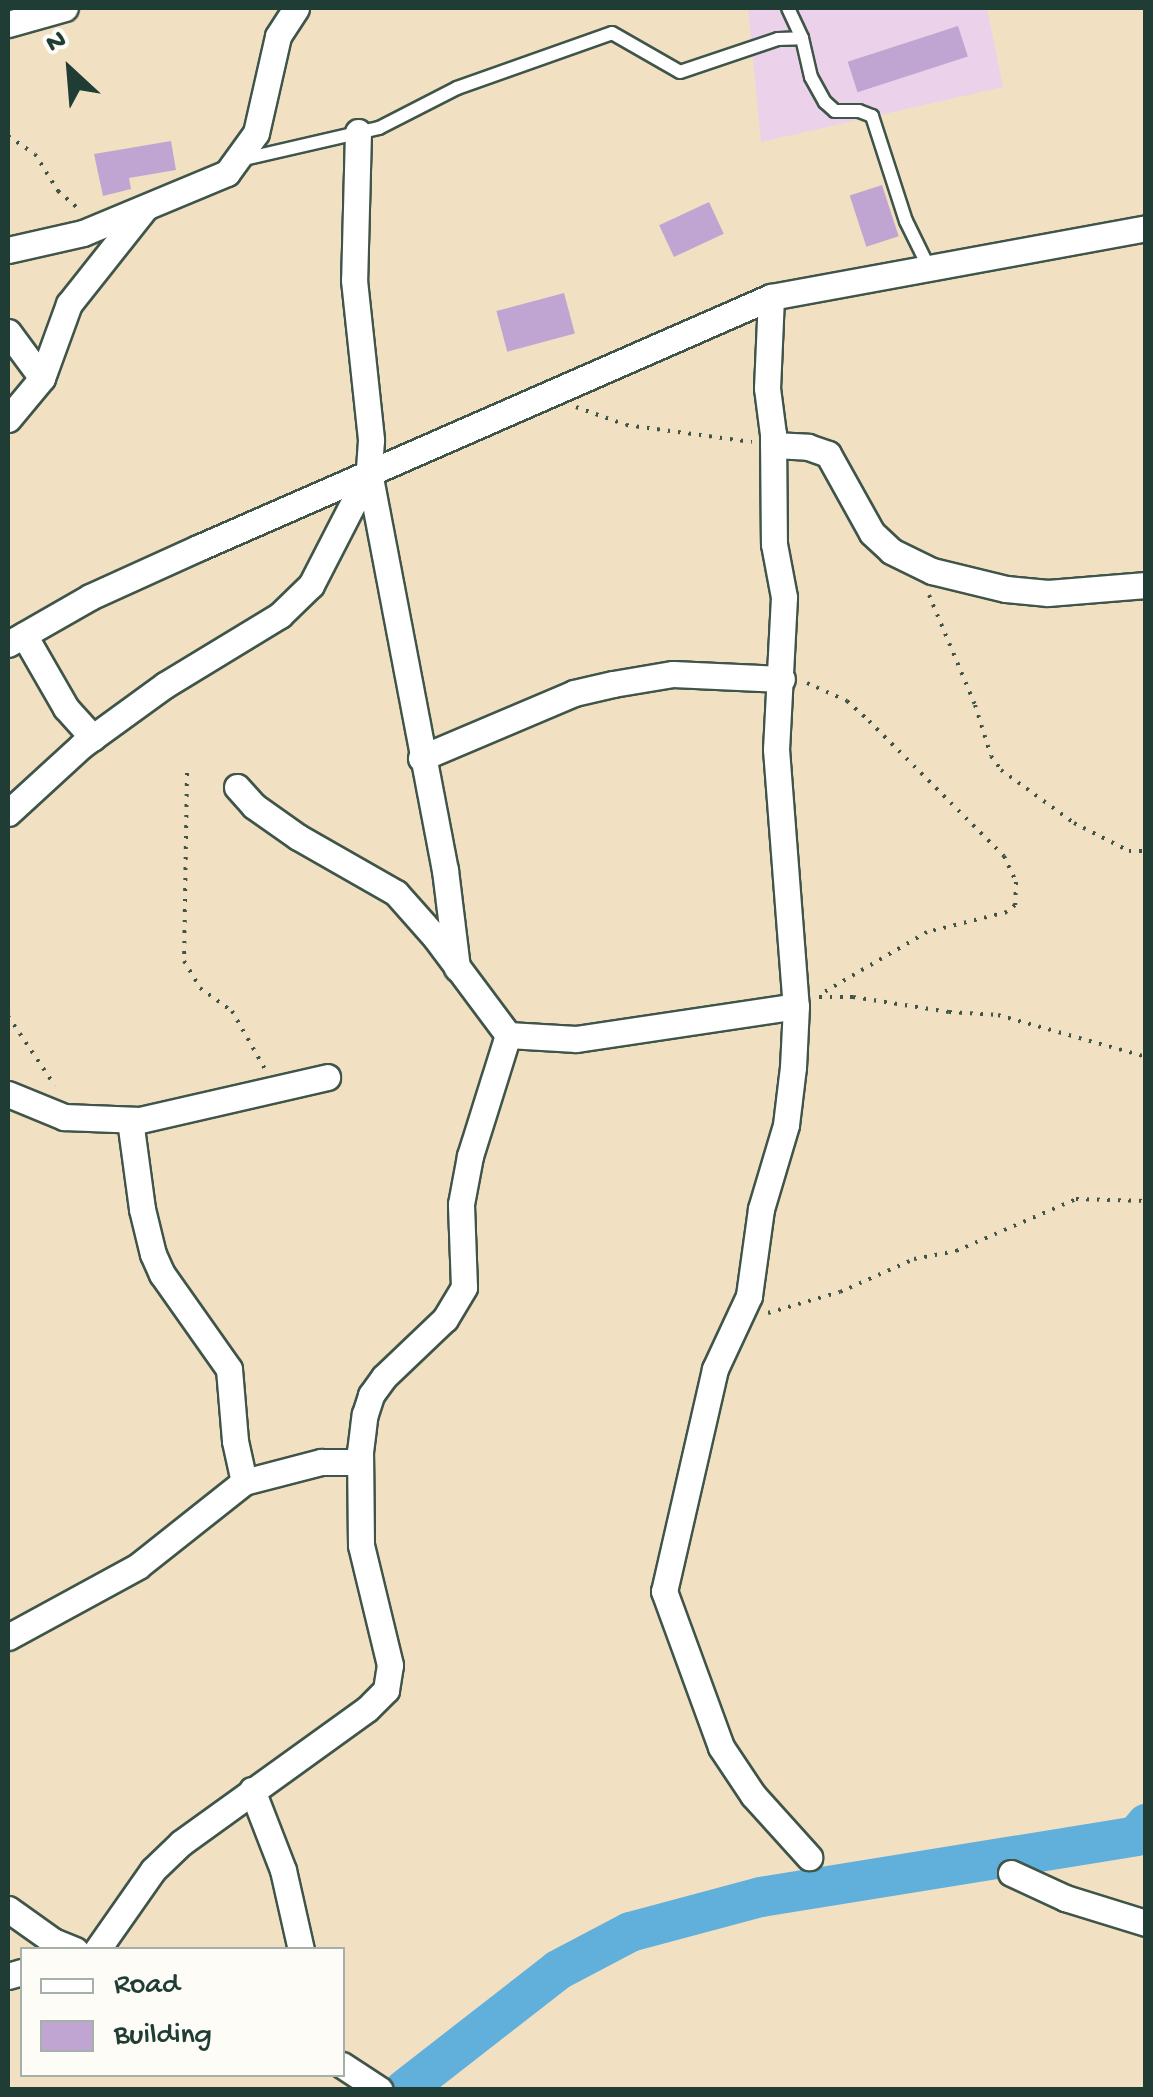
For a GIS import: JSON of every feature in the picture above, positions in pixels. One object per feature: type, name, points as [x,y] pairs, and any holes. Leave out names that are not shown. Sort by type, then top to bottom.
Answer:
[{"type":"street","points":[[8,24],[66,8]]},
{"type":"street","points":[[8,250],[48,244],[145,208],[209,183],[240,160],[256,133],[278,36],[296,8]]},
{"type":"street","points":[[358,132],[354,280],[370,440],[369,472],[444,870],[457,968]]},
{"type":"street","points":[[8,419],[42,378],[69,304],[145,208]]},
{"type":"street","points":[[94,738],[66,708],[16,640],[90,598],[771,297],[1146,228]]},
{"type":"street","points":[[771,297],[766,350],[773,446],[774,544],[784,597],[776,749],[805,1001],[786,1125],[761,1208],[750,1296],[715,1369],[664,1591],[722,1748],[753,1795],[809,1857]]},
{"type":"street","points":[[8,332],[42,378]]},
{"type":"street","points":[[773,446],[808,446],[828,454],[872,533],[890,551],[932,571],[1006,589],[1048,593],[1146,584]]},
{"type":"street","points":[[8,813],[94,738],[165,684],[280,615],[311,584],[369,472]]},
{"type":"street","points":[[421,758],[574,692],[672,674],[782,679]]},
{"type":"street","points":[[238,787],[254,806],[298,837],[396,894],[508,1035],[576,1039],[805,1001]]},
{"type":"street","points":[[99,1947],[153,1870],[386,1690],[390,1665],[387,1643],[361,1545],[360,1462],[371,1394],[403,1356],[446,1319],[464,1287],[462,1204],[470,1156],[508,1035]]},
{"type":"street","points":[[8,1094],[75,1118],[130,1120],[186,1113],[326,1077]]},
{"type":"street","points":[[130,1120],[142,1209],[153,1254],[162,1274],[229,1369],[244,1482]]},
{"type":"street","points":[[8,1637],[138,1566],[244,1482],[320,1462],[360,1462]]},
{"type":"street","points":[[252,1790],[283,1870],[299,1947]]},
{"type":"street","points":[[1011,1873],[1064,1898],[1146,1923]]},
{"type":"street","points":[[8,1909],[68,1947]]},
{"type":"street","points":[[345,2067],[380,2090]]},
{"type":"lane","points":[[788,8],[802,38],[811,77],[825,102],[836,111],[872,116],[906,221],[930,269]]},
{"type":"lane","points":[[240,160],[392,123],[458,88],[612,33],[680,72],[778,39],[802,38]]},
{"type":"path","points":[[8,136],[35,154],[72,206],[103,224]]},
{"type":"path","points":[[549,393],[626,425],[773,446]]},
{"type":"path","points":[[932,571],[928,594],[936,618],[1001,770],[1074,823],[1128,850],[1146,851]]},
{"type":"path","points":[[782,679],[819,685],[847,701],[1004,856],[1016,882],[1014,905],[1007,912],[928,932],[805,1001]]},
{"type":"path","points":[[187,773],[184,961],[200,988],[232,1011],[277,1090]]},
{"type":"path","points":[[805,1001],[864,998],[949,1012],[998,1015],[1146,1057]]},
{"type":"path","points":[[8,1016],[75,1118]]},
{"type":"path","points":[[750,1296],[760,1310],[769,1314],[840,1292],[914,1258],[956,1251],[1076,1200],[1146,1201]]},
{"type":"shaded area","points":[[748,8],[987,8],[1003,87],[761,142]]},
{"type":"building","points":[[958,26],[968,56],[858,92],[848,62]]},
{"type":"building","points":[[171,141],[176,170],[129,178],[131,189],[103,196],[94,154]]},
{"type":"building","points":[[882,185],[899,236],[866,247],[850,196]]},
{"type":"building","points":[[709,202],[724,234],[674,257],[659,225]]},
{"type":"building","points":[[564,293],[575,334],[507,352],[496,311]]},
{"type":"waterway","points":[[404,2090],[558,1970],[630,1932],[761,1897],[1136,1836],[1146,1824]]}]
